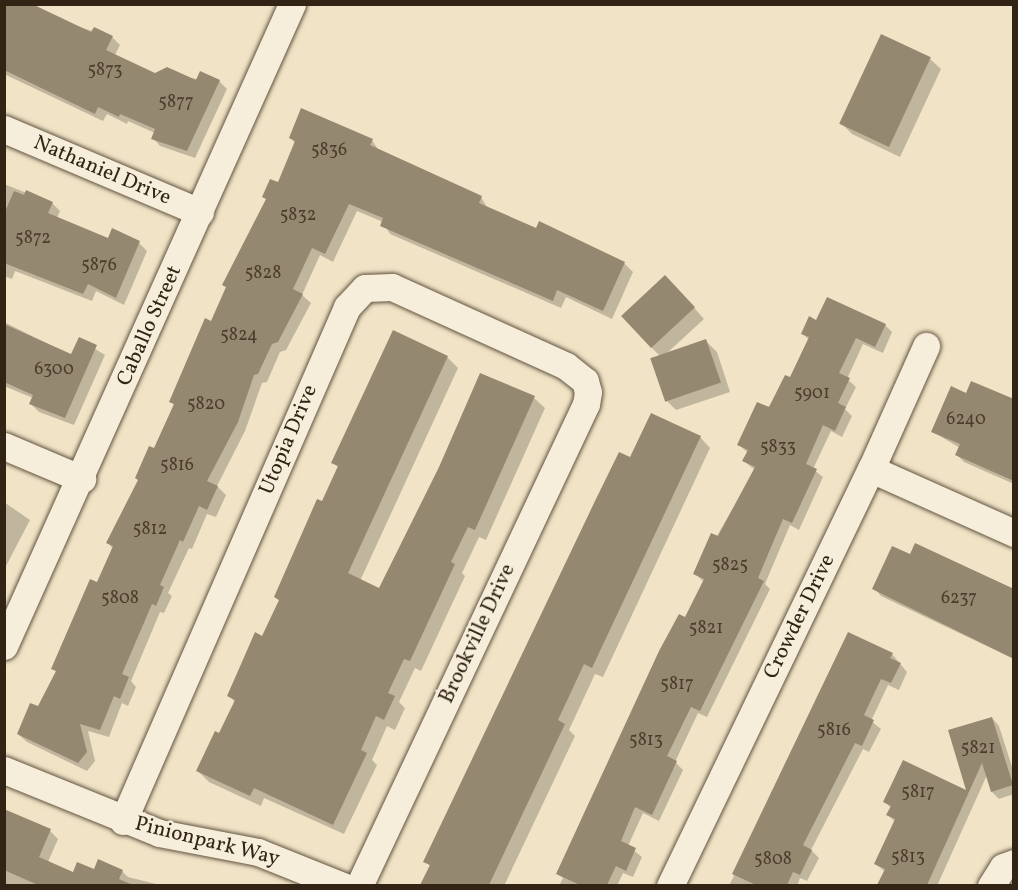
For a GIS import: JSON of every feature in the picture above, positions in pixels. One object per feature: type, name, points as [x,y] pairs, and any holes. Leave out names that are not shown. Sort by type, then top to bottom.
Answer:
[{"type":"street","name":"Caballo Street","points":[[4,646],[82,479],[292,4]]},
{"type":"street","name":"Nathaniel Drive","points":[[4,129],[200,212]]},
{"type":"street","name":"Utopia Drive","points":[[123,821],[355,295],[378,285],[392,286],[566,366],[585,381]]},
{"type":"street","name":"Crowder Drive","points":[[670,885],[871,469],[926,346]]},
{"type":"street","name":"Brookville Drive","points":[[359,885],[586,404],[585,381]]},
{"type":"street","points":[[4,446],[82,479]]},
{"type":"street","points":[[871,469],[1014,533]]},
{"type":"street","name":"Pinionpark Way","points":[[4,770],[123,821],[159,833],[258,852],[343,885]]},
{"type":"street","points":[[992,885],[1003,867],[1013,863]]},
{"type":"building","points":[[4,4],[32,4],[91,32],[94,27],[113,36],[106,50],[155,73],[167,67],[196,80],[200,71],[220,80],[187,151],[151,139],[155,129],[98,107],[95,114],[4,70]]},
{"type":"building","points":[[881,34],[931,57],[889,147],[839,124]]},
{"type":"building","points":[[301,108],[373,139],[370,145],[482,196],[479,203],[536,228],[539,221],[625,262],[603,311],[557,290],[553,301],[380,226],[383,218],[349,204],[325,254],[312,248],[293,289],[303,294],[278,342],[272,344],[258,374],[254,375],[238,422],[207,481],[218,486],[207,510],[199,506],[183,542],[180,540],[160,585],[164,587],[156,606],[152,604],[122,674],[129,677],[120,699],[114,696],[100,730],[80,724],[87,752],[78,763],[17,734],[30,703],[38,706],[56,671],[51,669],[90,579],[97,582],[113,546],[106,543],[138,480],[135,478],[149,446],[154,448],[174,404],[169,402],[205,318],[211,321],[226,287],[222,285],[266,199],[262,197],[270,179],[278,182],[295,141],[289,138]]},
{"type":"building","points":[[26,190],[53,202],[48,213],[108,238],[112,228],[140,241],[116,298],[88,284],[83,294],[4,263],[4,214],[14,191],[24,195]]},
{"type":"building","points":[[665,275],[695,307],[651,348],[621,316]]},
{"type":"building","points":[[827,297],[886,324],[875,347],[856,338],[839,373],[850,378],[838,403],[846,407],[835,431],[823,425],[806,464],[817,469],[792,523],[783,519],[758,578],[764,581],[700,711],[691,707],[667,756],[677,761],[652,815],[635,807],[621,841],[636,848],[626,871],[616,866],[607,885],[580,885],[556,874],[659,651],[679,614],[685,617],[704,579],[693,574],[711,533],[718,536],[755,467],[742,461],[748,450],[737,445],[757,402],[769,407],[785,375],[790,377],[809,337],[801,334],[809,316],[816,320]]},
{"type":"building","points":[[4,324],[71,354],[79,337],[97,345],[65,418],[29,404],[33,395],[4,382]]},
{"type":"building","points":[[393,330],[448,356],[348,573],[379,588],[439,467],[480,373],[535,396],[475,530],[468,527],[451,562],[455,564],[410,661],[404,659],[388,693],[395,696],[384,720],[376,716],[361,750],[367,753],[333,825],[254,788],[250,796],[196,771],[215,731],[219,733],[235,700],[227,696],[255,632],[262,636],[279,600],[274,597],[317,499],[322,501],[338,466],[331,463]]},
{"type":"building","points":[[706,339],[721,382],[665,402],[650,358]]},
{"type":"building","points":[[971,381],[1014,399],[1014,481],[955,455],[960,444],[931,432],[951,386],[966,393]]},
{"type":"building","points":[[651,413],[701,436],[592,668],[584,664],[558,720],[565,724],[489,885],[420,885],[430,865],[423,862],[595,501],[619,452],[630,457]]},
{"type":"building","points":[[915,543],[1014,589],[1014,659],[872,589],[892,546],[910,554]]},
{"type":"building","points":[[848,632],[893,653],[890,658],[901,663],[891,683],[881,679],[864,715],[874,720],[862,746],[855,743],[803,845],[812,850],[800,875],[793,872],[787,885],[756,885],[732,874]]},
{"type":"building","points":[[992,717],[1013,785],[991,792],[982,763],[927,885],[877,885],[885,869],[874,864],[895,819],[886,815],[891,806],[883,802],[903,760],[966,790],[948,730]]},
{"type":"building","points":[[4,809],[51,829],[39,857],[73,872],[77,862],[94,869],[98,859],[123,870],[119,879],[133,885],[38,885],[4,870]]}]
